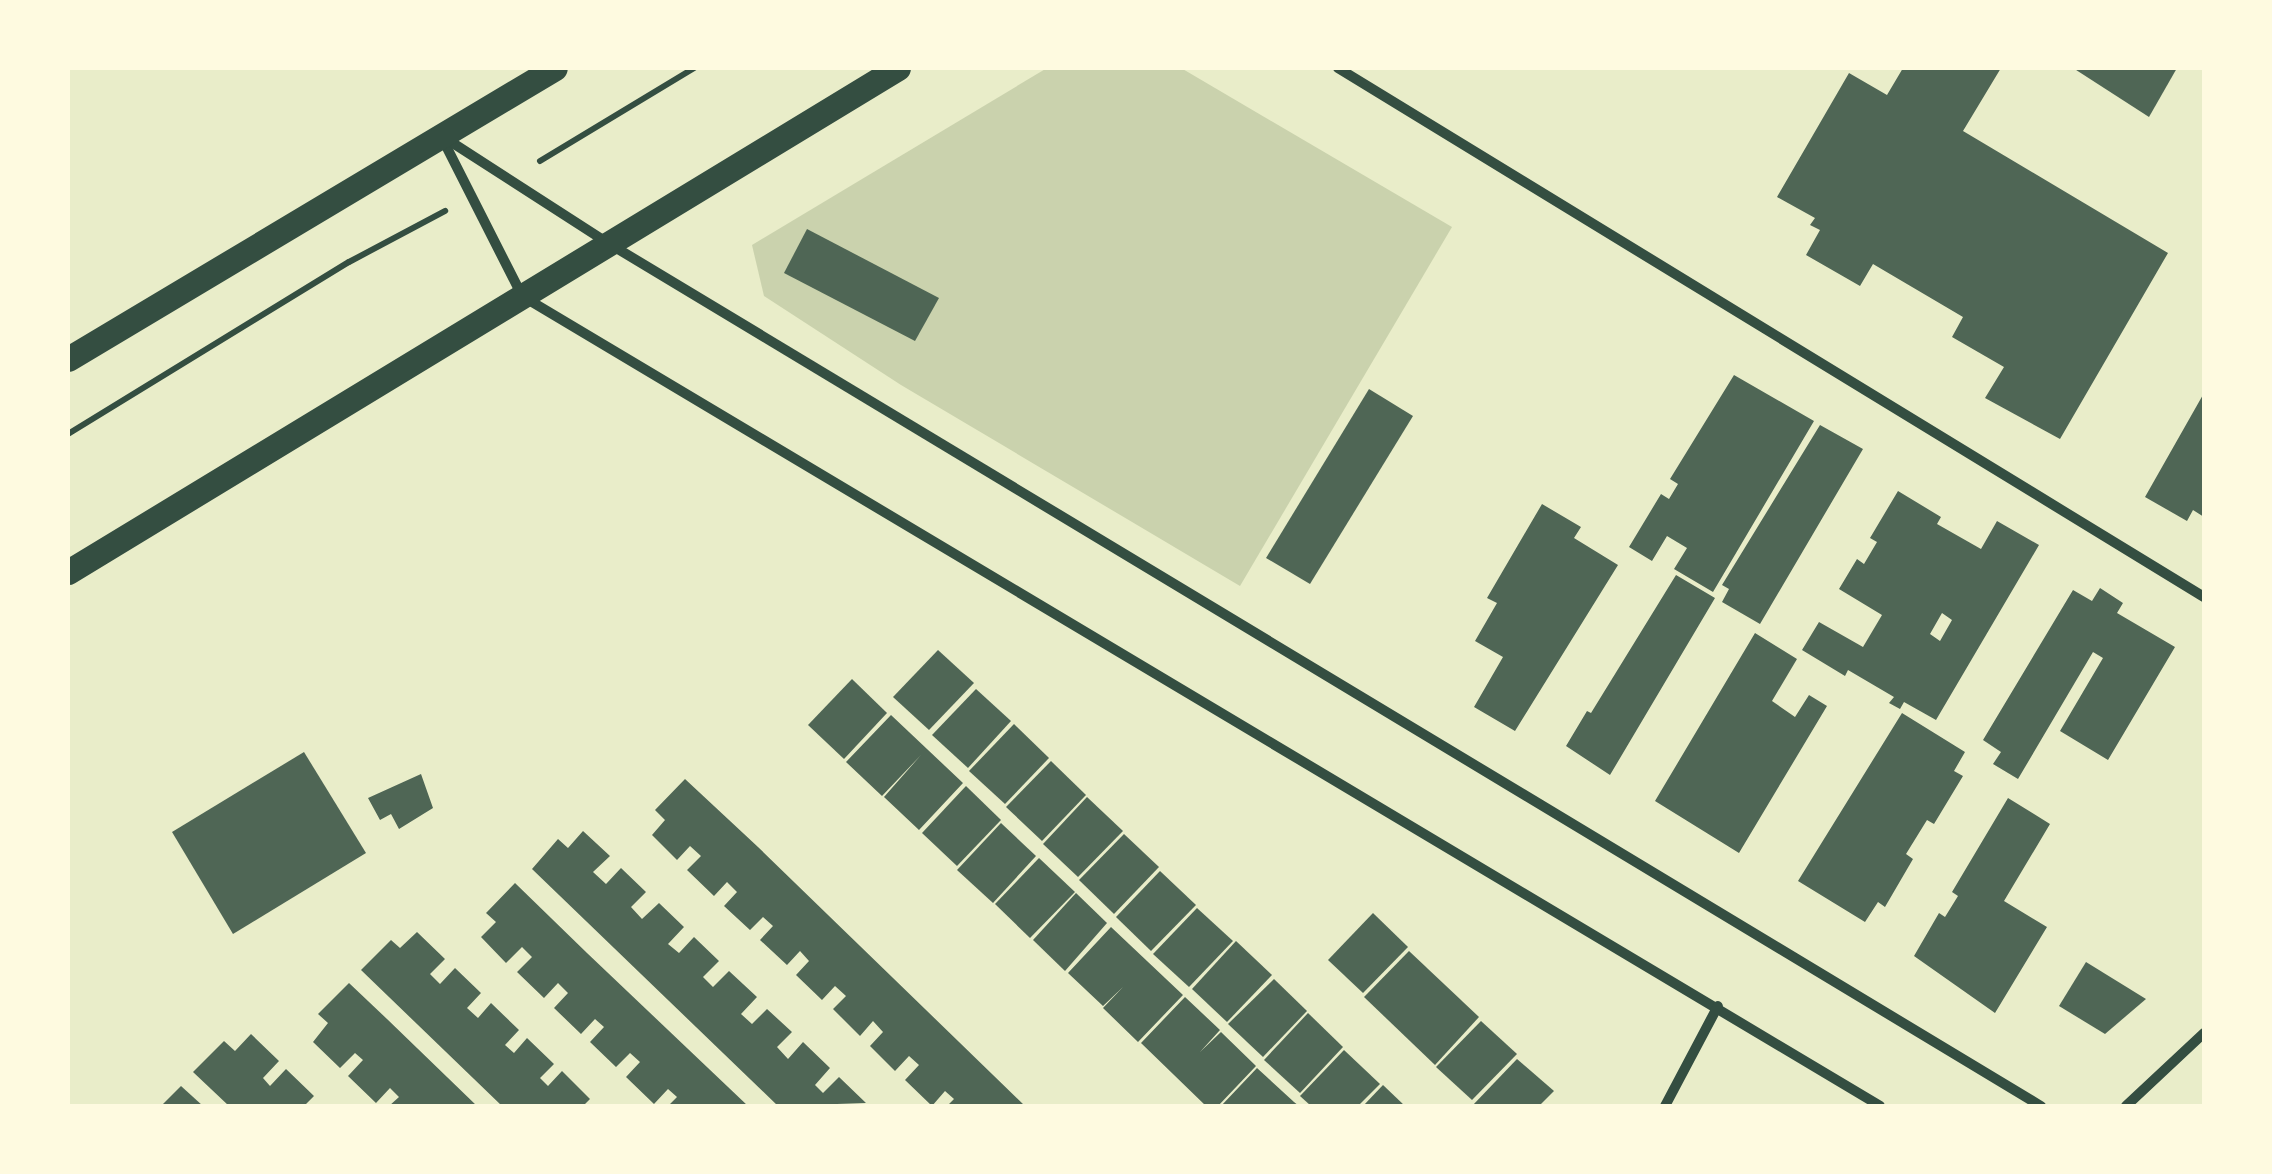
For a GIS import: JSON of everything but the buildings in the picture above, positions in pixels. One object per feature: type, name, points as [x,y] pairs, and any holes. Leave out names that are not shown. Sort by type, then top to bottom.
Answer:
[{"type":"main road","points":[[68,359],[555,68]]},
{"type":"main road","points":[[68,572],[898,68]]},
{"type":"street","points":[[1338,68],[2204,597]]},
{"type":"street","points":[[440,135],[608,243],[2041,1106]]},
{"type":"street","points":[[440,135],[522,296],[1880,1106]]},
{"type":"street","points":[[1665,1106],[1718,1006]]},
{"type":"street","points":[[2126,1106],[2204,1032]]},
{"type":"path","points":[[510,178],[586,137],[694,68]]},
{"type":"path","points":[[68,434],[349,262],[470,198]]},
{"type":"green space","points":[[1047,68],[1181,68],[1452,227],[1240,586],[901,385],[764,296],[752,245]]}]
